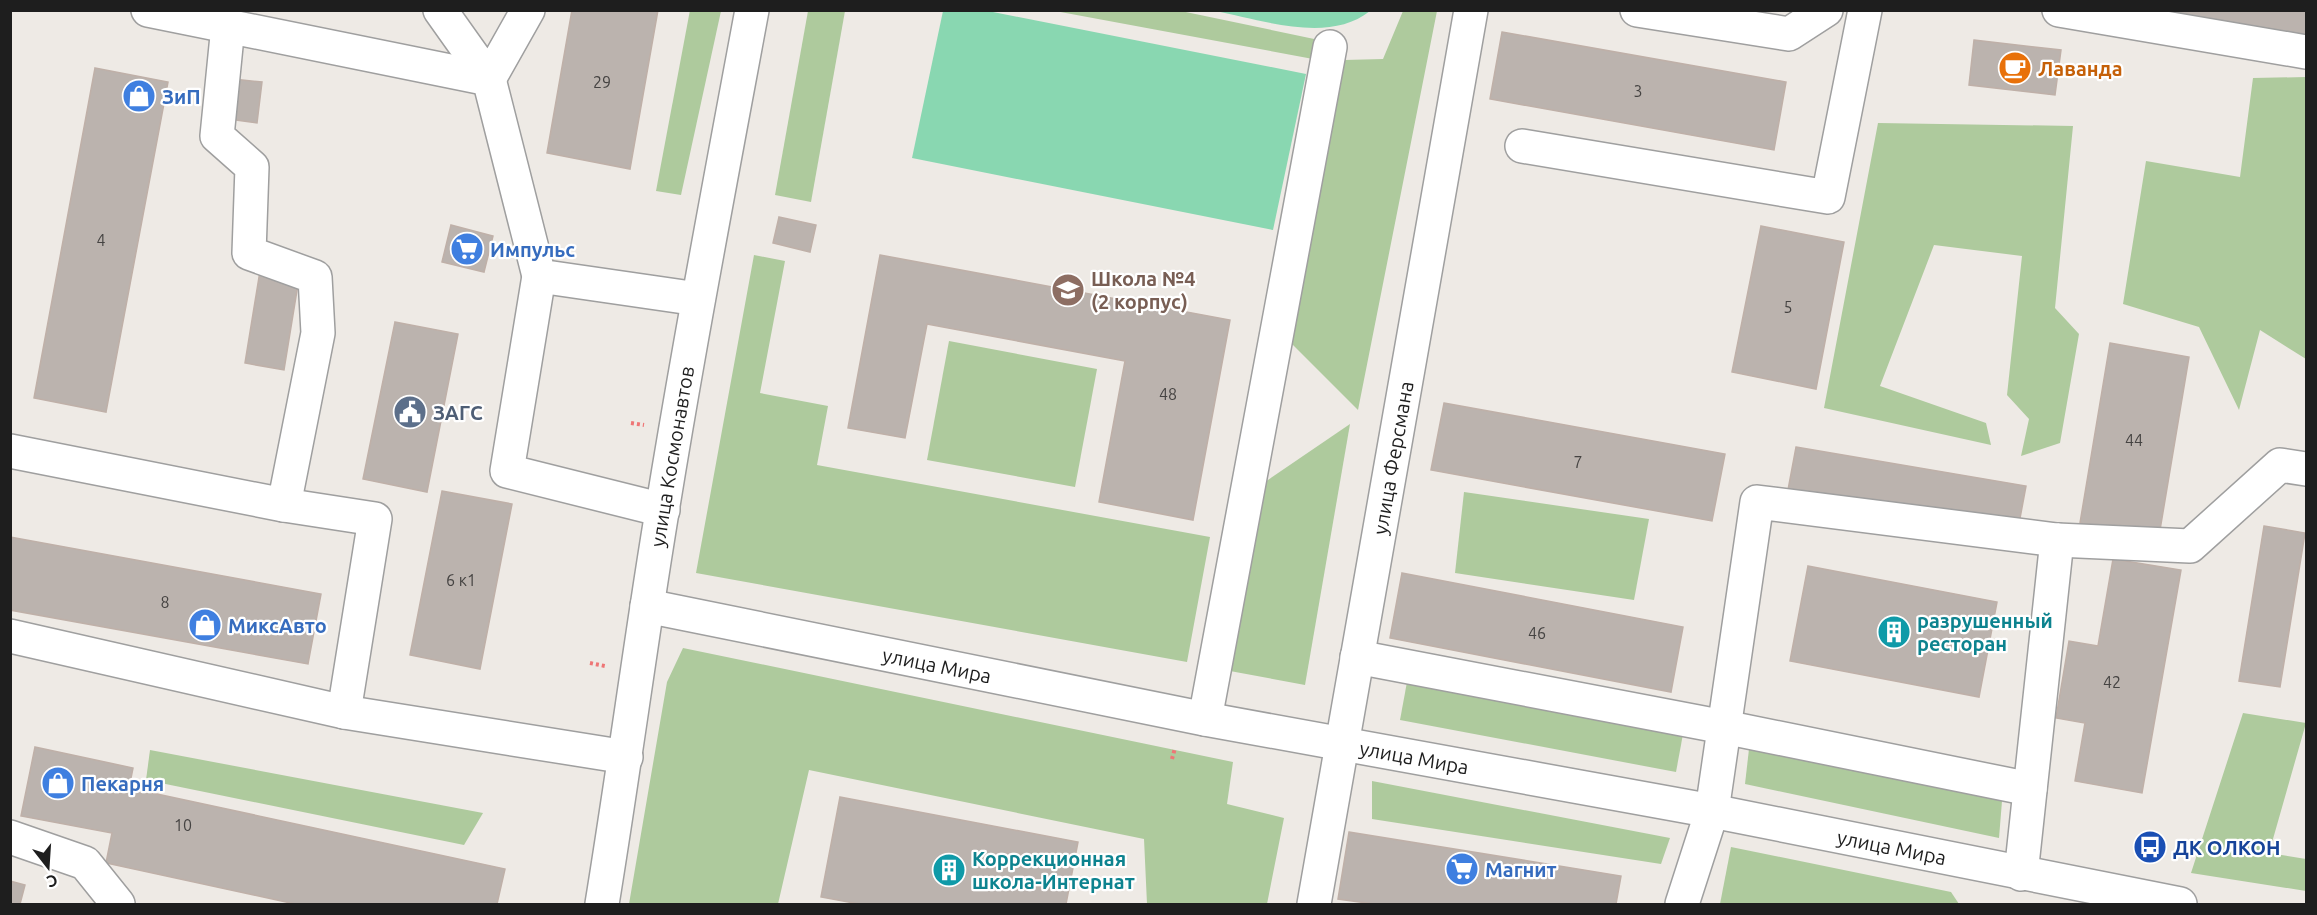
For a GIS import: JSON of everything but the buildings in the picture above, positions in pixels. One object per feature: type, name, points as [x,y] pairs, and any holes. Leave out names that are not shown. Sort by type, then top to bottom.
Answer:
[{"type":"street","points":[[148,10],[489,79]]},
{"type":"street","points":[[440,10],[489,79],[539,276],[507,471],[663,510]]},
{"type":"street","points":[[489,79],[528,10]]},
{"type":"street","name":"улица Космонавтов","points":[[602,904],[647,606],[698,299],[752,10]]},
{"type":"street","name":"улица Ферсмана","points":[[1314,904],[1471,10]]},
{"type":"street","points":[[1637,10],[1789,34],[1826,10]]},
{"type":"street","points":[[1522,146],[1828,197],[1865,10]]},
{"type":"street","points":[[2059,10],[2129,16],[2307,52]]},
{"type":"street","points":[[228,26],[217,136],[252,167],[249,253],[315,277],[318,333],[284,505]]},
{"type":"street","points":[[1205,719],[1330,47]]},
{"type":"street","points":[[539,276],[698,299]]},
{"type":"street","points":[[10,451],[284,505],[375,519],[345,712]]},
{"type":"street","points":[[1682,904],[1712,811],[1756,502],[2057,540],[2190,546],[2280,465],[2307,468]]},
{"type":"street","points":[[2021,874],[2057,540]]},
{"type":"street","name":"улица Мира","points":[[647,606],[1205,719],[1712,811],[2142,901],[2180,904]]},
{"type":"street","points":[[10,636],[345,712],[626,757]]},
{"type":"street","points":[[1358,657],[1724,727],[2030,789]]},
{"type":"street","points":[[10,837],[85,863],[118,904]]},
{"type":"green space","points":[[690,10],[721,11],[681,195],[656,191]]},
{"type":"green space","points":[[1370,10],[1353,21],[1315,28],[1274,24],[1215,11]]},
{"type":"green space","points":[[808,11],[845,11],[811,202],[775,195]]},
{"type":"green space","points":[[943,11],[988,11],[1306,74],[1273,230],[912,158]]},
{"type":"green space","points":[[1055,11],[1181,11],[1319,40],[1313,59]]},
{"type":"green space","points":[[1403,11],[1437,11],[1358,410],[1292,344],[1344,60],[1383,59]]},
{"type":"green space","points":[[2306,77],[2306,359],[2260,330],[2239,410],[2199,327],[2123,304],[2146,161],[2240,177],[2253,78]]},
{"type":"green space","points":[[1878,123],[2073,126],[2055,308],[2079,334],[2060,443],[2021,456],[2029,419],[2007,395],[2022,256],[1934,245],[1880,386],[1986,423],[1991,445],[1824,408]]},
{"type":"green space","points":[[754,255],[785,261],[760,393],[828,406],[817,465],[1210,537],[1187,662],[696,573]]},
{"type":"green space","points":[[949,341],[1097,369],[1075,487],[927,460]]},
{"type":"green space","points":[[1350,424],[1305,685],[1230,671],[1265,482]]},
{"type":"green space","points":[[1464,492],[1649,519],[1634,600],[1455,573]]},
{"type":"green space","points":[[683,648],[1233,762],[1227,804],[1284,818],[1267,904],[1147,904],[1144,839],[809,770],[778,904],[629,904],[667,682]]},
{"type":"green space","points":[[1407,682],[1683,734],[1676,772],[1400,720]]},
{"type":"green space","points":[[2243,713],[2306,723],[2269,853],[2306,859],[2306,891],[2191,873]]},
{"type":"green space","points":[[1749,749],[2002,801],[1999,838],[1745,784]]},
{"type":"green space","points":[[150,750],[483,813],[464,845],[146,780]]},
{"type":"green space","points":[[1372,781],[1670,838],[1661,864],[1372,819]]},
{"type":"green space","points":[[1731,847],[1951,892],[1959,904],[1720,904]]},
{"type":"place","name":"Лаванда","points":[[2015,68]]},
{"type":"place","name":"ЗиП","points":[[139,96]]},
{"type":"place","name":"Импульс","points":[[467,249]]},
{"type":"place","name":"Школа №4 (2 корпус)","points":[[1068,290]]},
{"type":"place","name":"ЗАГС","points":[[410,412]]},
{"type":"place","name":"МиксАвто","points":[[205,625]]},
{"type":"place","name":"разрушенный ресторан","points":[[1894,632]]},
{"type":"place","name":"Пекарня","points":[[58,783]]},
{"type":"place","name":"ДК ОЛКОН","points":[[2150,847]]},
{"type":"place","name":"Магнит","points":[[1462,869]]},
{"type":"place","name":"Коррекционная школа-Интернат","points":[[949,870]]}]
